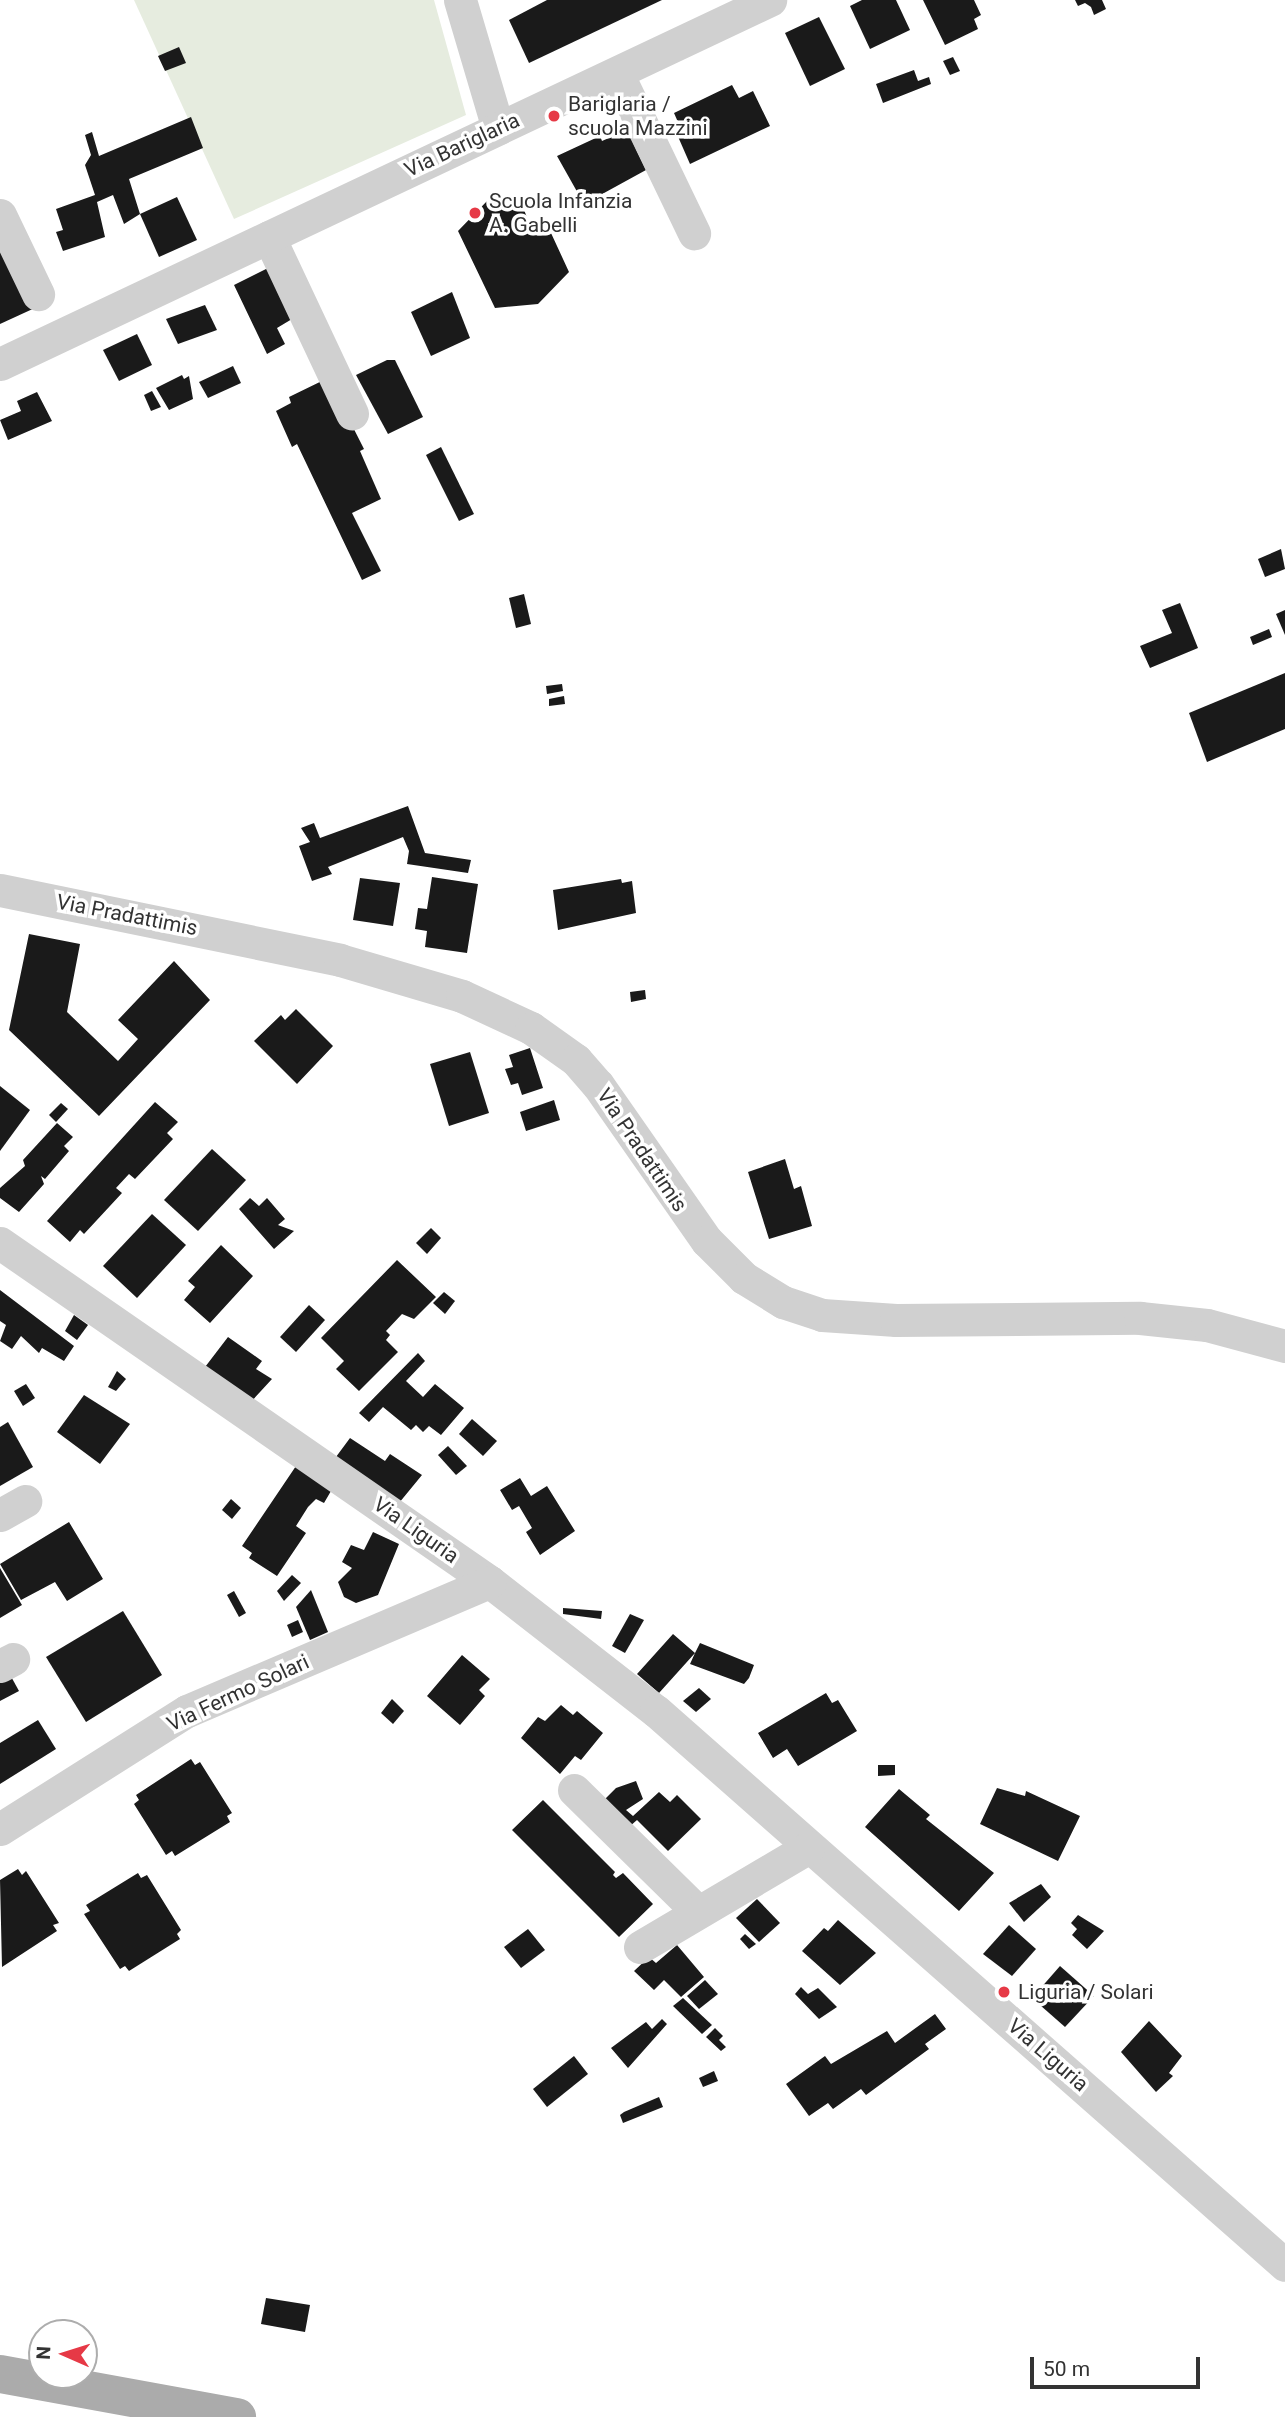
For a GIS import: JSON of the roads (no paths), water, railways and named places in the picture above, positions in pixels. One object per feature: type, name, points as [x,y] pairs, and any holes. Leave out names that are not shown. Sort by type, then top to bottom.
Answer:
[{"type":"main road","points":[[0,2374],[237,2417]]},
{"type":"street","points":[[460,0],[498,128]]},
{"type":"street","name":"Via Bariglaria","points":[[0,364],[770,0]]},
{"type":"street","points":[[617,72],[694,233]]},
{"type":"street","points":[[0,215],[38,293]]},
{"type":"street","points":[[269,237],[352,413]]},
{"type":"street","name":"Via Pradattimis","points":[[0,890],[340,960],[462,996],[531,1028],[576,1060],[598,1085],[707,1241],[744,1278],[783,1302],[822,1315],[896,1320],[1140,1318],[1207,1325],[1285,1346]]},
{"type":"street","name":"Via Liguria","points":[[0,1243],[489,1581],[656,1711],[1285,2265]]},
{"type":"street","name":"Via Fermo Solari","points":[[0,1829],[187,1711],[489,1581]]},
{"type":"street","points":[[574,1790],[698,1912]]},
{"type":"street","points":[[640,1947],[809,1847]]},
{"type":"place","name":"Bariglaria / scuola Mazzini","points":[[554,116]]},
{"type":"place","name":"Scuola Infanzia A. Gabelli","points":[[475,213]]},
{"type":"place","name":"Liguria / Solari","points":[[1004,1992]]}]
